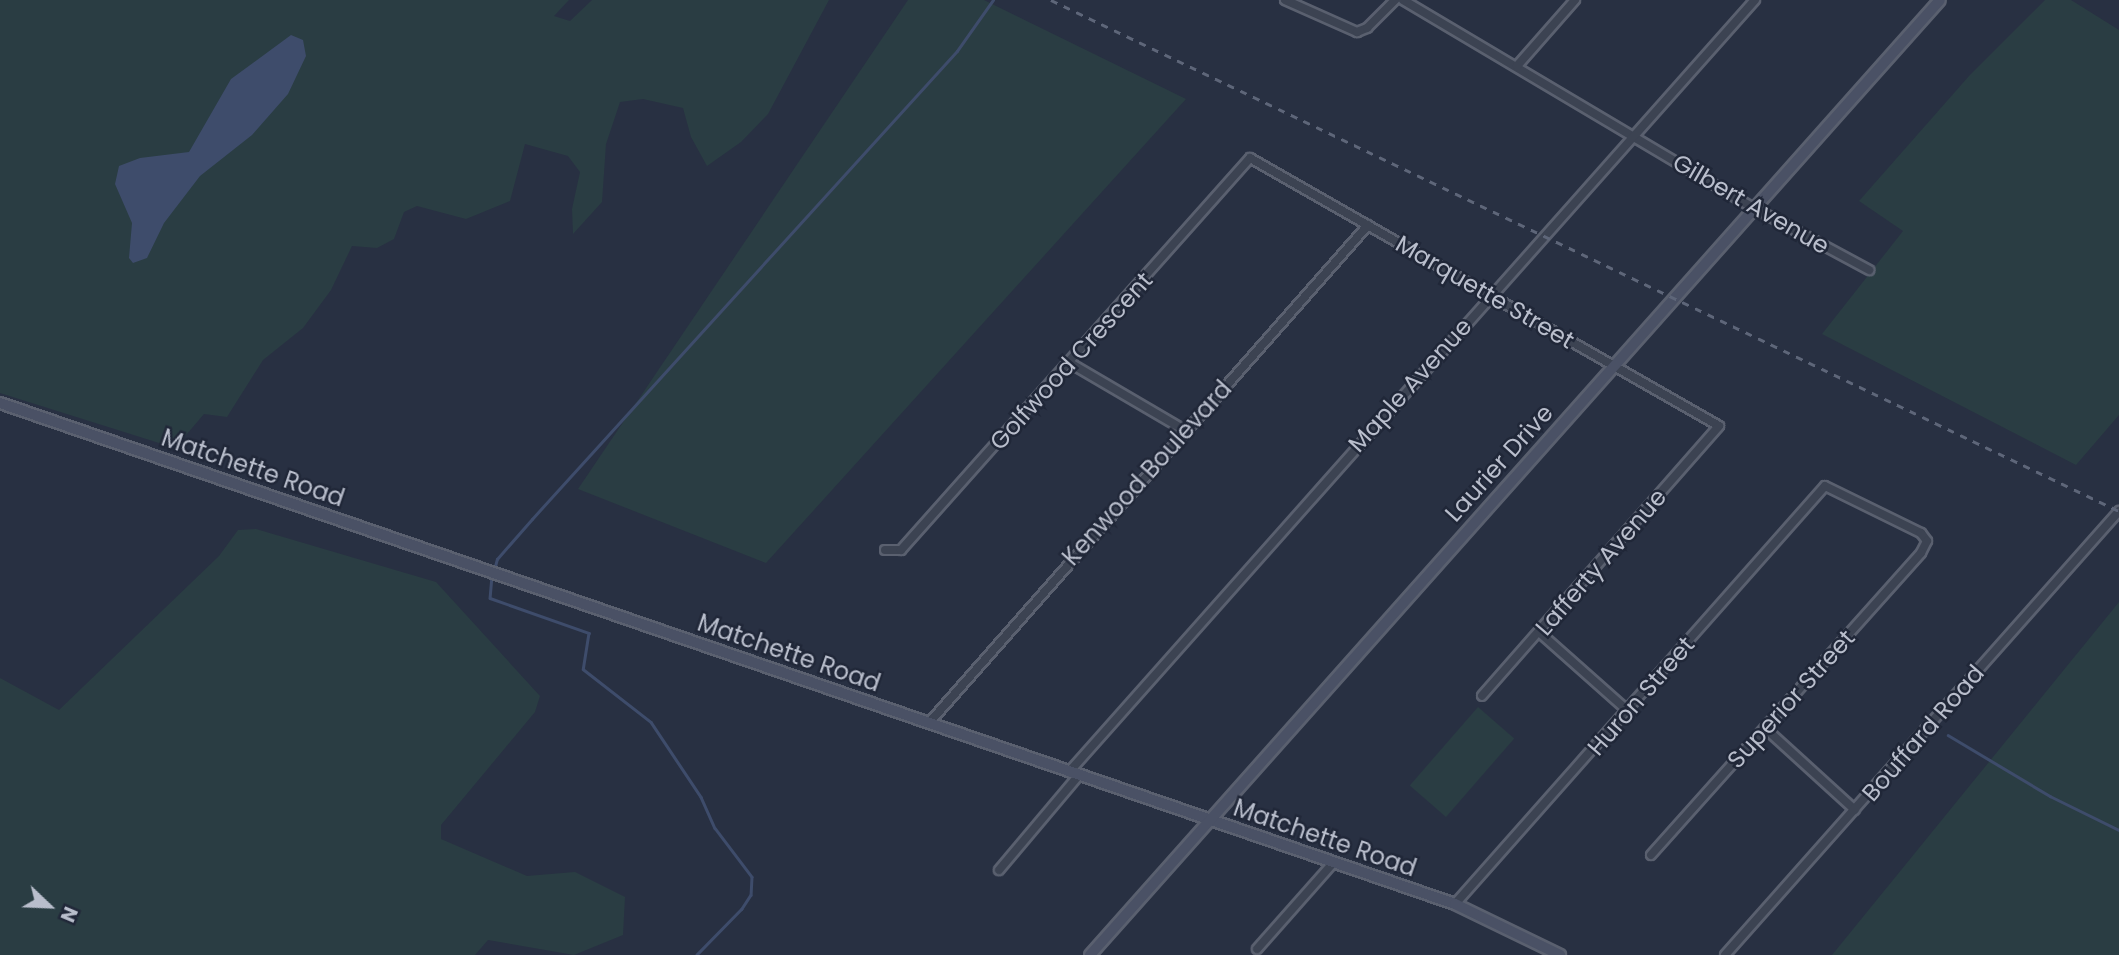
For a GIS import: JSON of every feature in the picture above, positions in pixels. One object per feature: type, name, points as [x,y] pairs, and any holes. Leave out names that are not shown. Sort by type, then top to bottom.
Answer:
[{"type":"street","points":[[1285,0],[1349,31],[1367,28],[1395,0]]},
{"type":"street","name":"Gilbert Avenue","points":[[1403,0],[1754,208],[1869,270]]},
{"type":"street","points":[[1517,66],[1575,0]]},
{"type":"street","name":"Maple Avenue","points":[[999,870],[1074,773],[1490,295],[1755,0]]},
{"type":"street","name":"Laurier Drive","points":[[1090,955],[1940,0]]},
{"type":"street","name":"Marquette Street","points":[[1250,158],[1719,426]]},
{"type":"street","name":"Golfwood Crescent","points":[[885,550],[901,550],[1250,158]]},
{"type":"street","name":"Kenwood Boulevard","points":[[929,723],[1184,430],[1368,225]]},
{"type":"street","points":[[1070,363],[1184,430]]},
{"type":"street","name":"Matchette Road","points":[[0,403],[1209,822],[1455,904],[1560,955]]},
{"type":"street","name":"Lafferty Avenue","points":[[1482,696],[1719,426]]},
{"type":"street","name":"Superior Street","points":[[1651,855],[1766,729],[1927,541],[1922,533],[1825,486]]},
{"type":"street","name":"Huron Street","points":[[1455,904],[1825,486]]},
{"type":"street","name":"Bouffard Road","points":[[1726,955],[2119,511]]},
{"type":"street","points":[[1539,632],[1628,711]]},
{"type":"street","points":[[1766,729],[1855,810]]},
{"type":"street","points":[[1257,948],[1332,863]]},
{"type":"shaded area","points":[[0,0],[569,0],[554,16],[570,21],[592,0],[829,0],[768,114],[741,142],[707,166],[691,137],[683,108],[643,99],[620,102],[606,144],[602,202],[573,234],[572,209],[580,172],[568,156],[525,144],[510,201],[466,219],[417,206],[404,212],[394,239],[377,248],[352,246],[331,290],[303,328],[263,360],[227,417],[204,414],[175,448],[0,393]]},
{"type":"shaded area","points":[[908,0],[984,0],[1186,99],[766,563],[578,489]]},
{"type":"shaded area","points":[[2045,0],[2071,0],[2119,30],[2119,415],[2076,465],[1822,334],[1903,231],[1859,201],[1969,76]]},
{"type":"shaded area","points":[[256,529],[436,582],[540,696],[535,712],[441,825],[441,839],[527,876],[575,872],[625,897],[623,935],[574,955],[488,940],[475,955],[0,955],[0,678],[59,710],[219,556],[238,530]]},
{"type":"shaded area","points":[[2119,602],[2119,955],[1832,955]]},
{"type":"shaded area","points":[[1478,707],[1514,738],[1446,817],[1410,785]]},
{"type":"water","points":[[291,35],[303,40],[306,56],[288,94],[252,135],[200,176],[164,223],[147,258],[133,263],[129,258],[132,223],[115,184],[119,166],[140,158],[189,152],[231,79]]},
{"type":"waterway","points":[[494,570],[497,559],[532,519],[957,51],[993,0]]},
{"type":"waterway","points":[[492,576],[490,598],[589,633],[583,669],[651,722],[701,797],[715,828],[752,877],[751,895],[742,909],[697,955]]},
{"type":"waterway","points":[[1948,735],[2050,796],[2119,830]]},
{"type":"railway","points":[[1051,0],[2119,511]]}]
